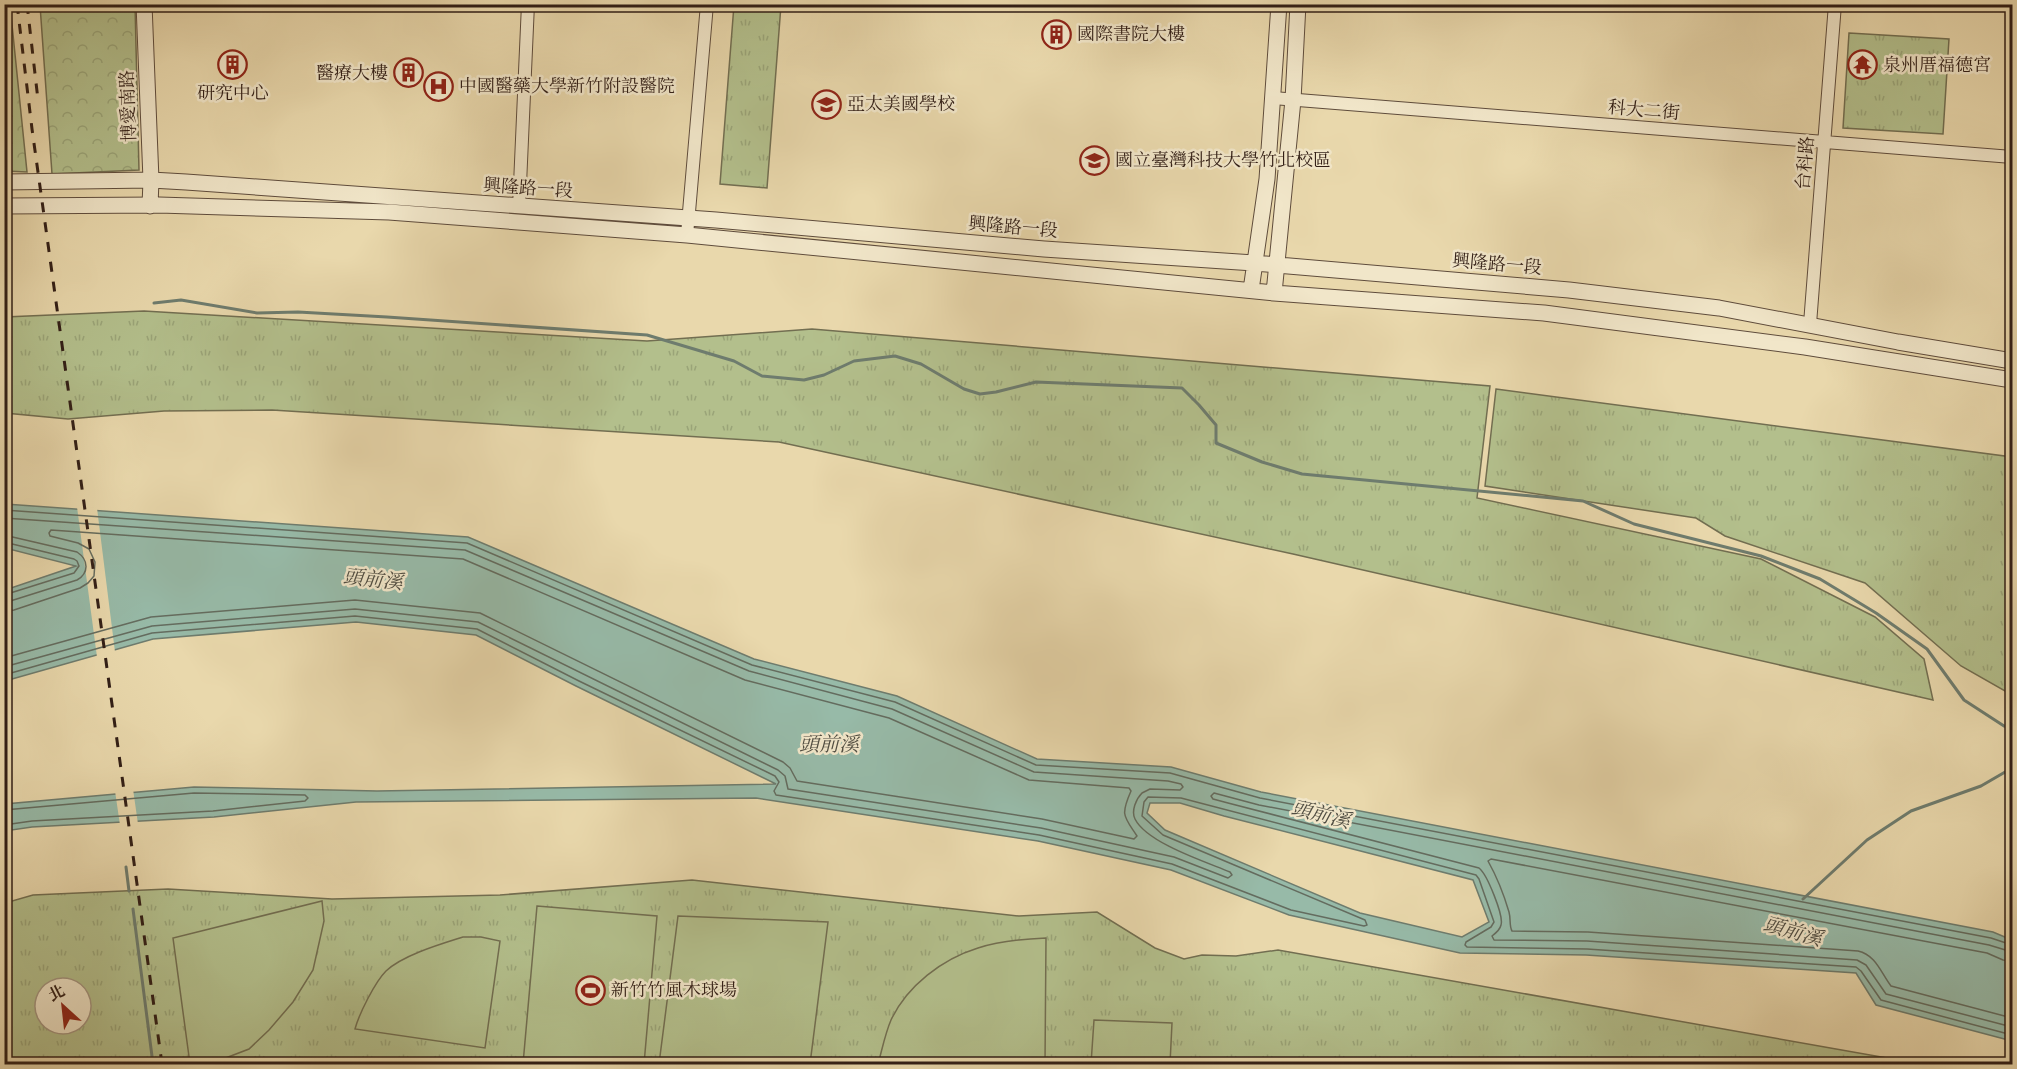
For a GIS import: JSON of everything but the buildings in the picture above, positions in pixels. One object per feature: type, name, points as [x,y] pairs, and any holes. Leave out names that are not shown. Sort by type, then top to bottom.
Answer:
[{"type":"street","name":"博愛南路","points":[[144,4],[150,206]]},
{"type":"street","points":[[519,207],[528,4]]},
{"type":"street","points":[[687,235],[707,4]]},
{"type":"street","points":[[1251,290],[1267,179],[1279,4]]},
{"type":"street","points":[[1274,293],[1293,100],[1298,4]]},
{"type":"street","name":"台科路","points":[[1809,324],[1836,4]]},
{"type":"street","name":"科大二街","points":[[1273,98],[2013,157]]},
{"type":"street","name":"興隆路一段","points":[[4,182],[151,180],[688,219],[1569,290],[1719,308],[2013,361]]},
{"type":"street","name":"興隆路一段","points":[[4,206],[150,206],[389,212],[687,235],[1274,293],[1544,314],[1805,347],[2013,380]]},
{"type":"green space","points":[[10,4],[27,172],[5,171],[4,5]]},
{"type":"green space","points":[[40,5],[135,5],[139,170],[52,174]]},
{"type":"green space","points":[[734,5],[781,5],[767,188],[720,184]]},
{"type":"green space","points":[[1849,33],[1949,39],[1943,134],[1843,128]]},
{"type":"green space","points":[[144,311],[647,341],[812,329],[1490,386],[1477,498],[1761,559],[1875,617],[1924,659],[1933,700],[1293,554],[779,442],[272,410],[164,411],[68,419],[5,413],[5,317]]},
{"type":"green space","points":[[1496,389],[2012,457],[2012,695],[1961,666],[1865,583],[1725,536],[1696,518],[1485,486]]},
{"type":"green space","points":[[692,880],[1019,916],[1097,912],[1155,948],[1184,959],[1202,955],[1236,956],[1278,950],[1921,1064],[5,1064],[5,903],[33,895],[168,889],[332,899],[500,895]]},
{"type":"green space","points":[[322,901],[324,921],[313,970],[293,1002],[249,1049],[210,1064],[190,1064],[173,938]]},
{"type":"green space","name":"新竹竹風木球場","points":[[537,906],[657,916],[644,1064],[523,1064]]},
{"type":"green space","points":[[678,916],[828,922],[810,1064],[659,1064]]},
{"type":"green space","points":[[463,937],[481,937],[500,941],[485,1048],[355,1029],[368,998],[386,971],[393,965],[412,955]]},
{"type":"green space","points":[[1046,938],[1045,1064],[878,1064],[891,1020],[906,996],[927,975],[951,959],[978,948],[1012,941]]},
{"type":"green space","points":[[1094,1020],[1172,1023],[1170,1064],[1091,1064]]},
{"type":"water","name":"頭前溪","points":[[5,504],[468,537],[754,659],[897,696],[1037,759],[1171,767],[1261,792],[1993,932],[2012,940],[2012,1041],[1876,1005],[1856,973],[1586,955],[1460,953],[1289,915],[1171,870],[1038,841],[756,798],[356,802],[214,817],[32,827],[5,831],[5,804],[194,787],[377,791],[776,784],[476,635],[356,622],[153,639],[5,681],[5,590],[76,566],[5,548]],"holes":[[[1150,803],[1180,803],[1473,880],[1489,922],[1462,937],[1360,913],[1165,830],[1147,813]]]},
{"type":"pier","points":[[77,507],[97,508],[115,652],[97,657]]},
{"type":"pier","points":[[133,789],[138,824],[120,825],[115,791]]},
{"type":"waterway","points":[[154,303],[181,300],[257,313],[298,312],[387,317],[647,335],[734,361],[762,376],[804,380],[824,375],[854,361],[895,356],[921,364],[964,389],[980,394],[1036,382],[1182,388],[1216,425],[1216,443],[1262,462],[1302,474],[1583,501],[1634,524],[1761,556],[1820,579],[1876,613],[1927,649],[1964,700],[2004,726],[2012,728]]},
{"type":"waterway","points":[[1803,899],[1867,840],[1911,811],[1981,786],[2012,768]]},
{"type":"waterway","points":[[126,867],[129,891]]},
{"type":"waterway","points":[[133,909],[153,1064]]},
{"type":"railway","points":[[17,4],[32,129],[162,1064]]},
{"type":"railway","points":[[27,4],[38,100]]},
{"type":"place","name":"國際書院大樓","points":[[1056,34]]},
{"type":"place","name":"研究中心","points":[[233,64]]},
{"type":"place","name":"泉州厝福德宮","points":[[1862,65]]},
{"type":"place","name":"醫療大樓","points":[[409,73]]},
{"type":"place","name":"中國醫藥大學新竹附設醫院","points":[[438,86]]},
{"type":"place","name":"亞太美國學校","points":[[826,104]]},
{"type":"place","name":"國立臺灣科技大學竹北校區","points":[[1094,160]]},
{"type":"place","name":"新竹竹風木球場","points":[[590,990]]}]
